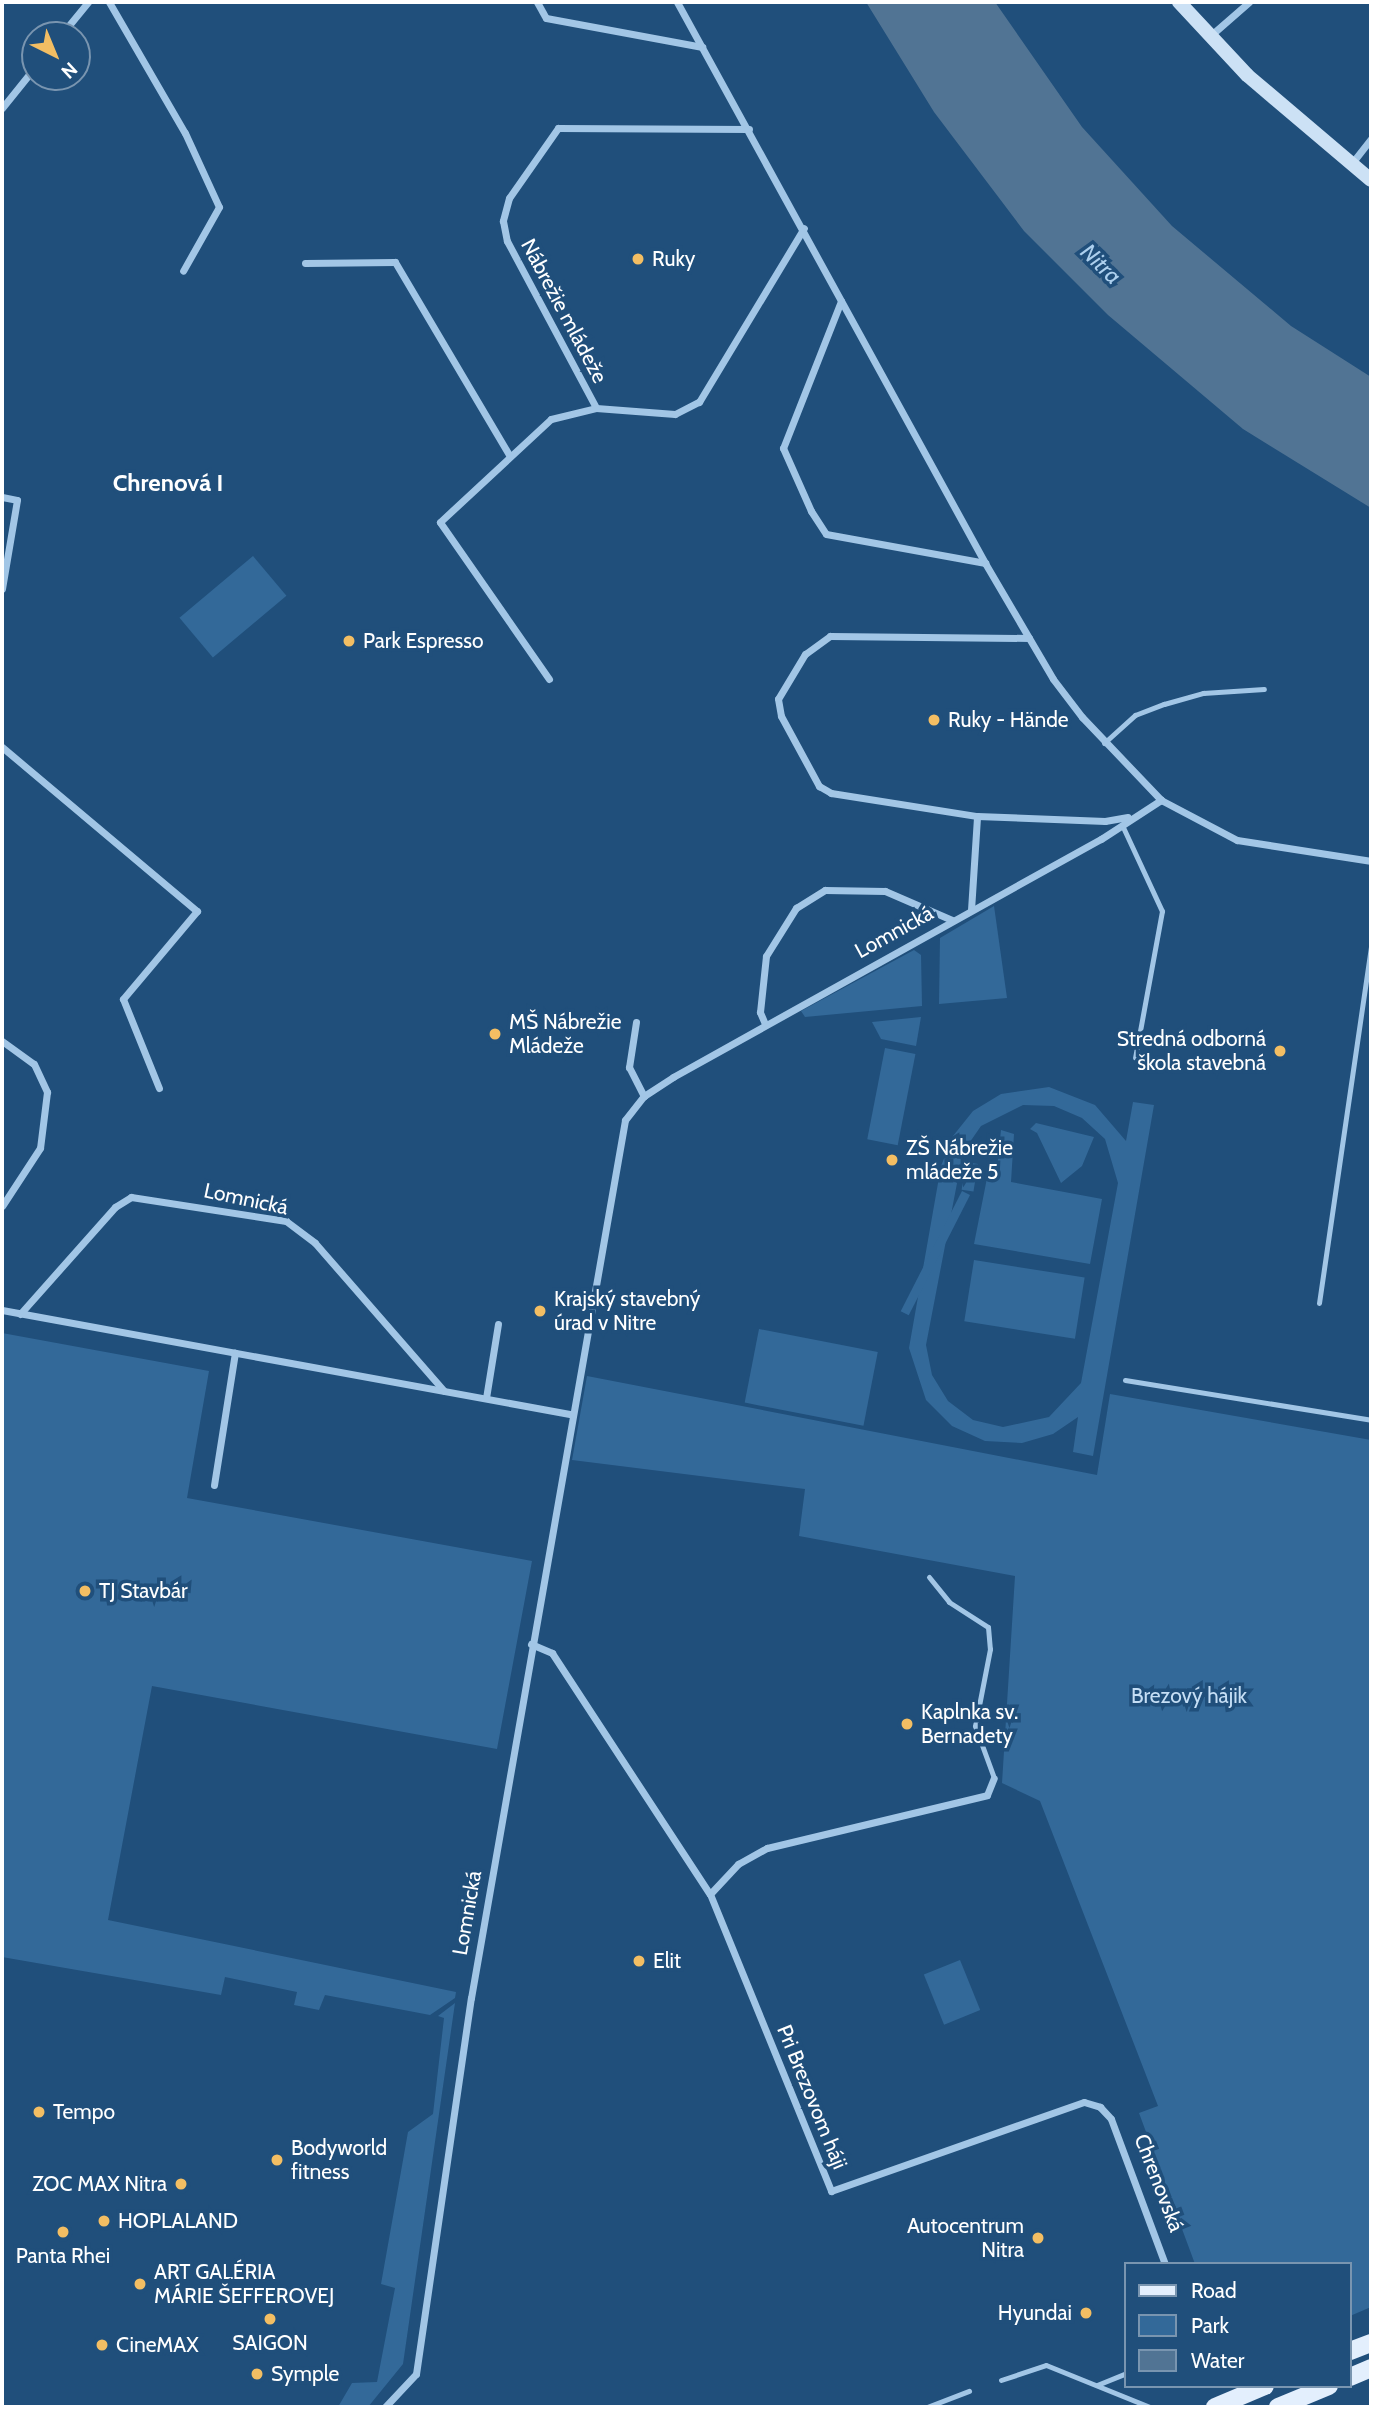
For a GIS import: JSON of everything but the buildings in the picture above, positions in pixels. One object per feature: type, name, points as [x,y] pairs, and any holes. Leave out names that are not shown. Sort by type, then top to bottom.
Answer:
[{"type":"main road","points":[[1352,2350],[1371,2343]]},
{"type":"main road","points":[[1352,2376],[1371,2368]]},
{"type":"main road","points":[[1215,2407],[1253,2388]]},
{"type":"main road","points":[[1278,2407],[1324,2388]]},
{"type":"street","points":[[72,21],[88,2]]},
{"type":"street","points":[[109,2],[185,134],[219,207],[183,271]]},
{"type":"street","points":[[537,2],[546,18],[702,47]]},
{"type":"street","points":[[677,2],[985,563],[1053,679],[1104,743],[1161,800],[1237,840],[1371,862]]},
{"type":"street","points":[[1179,2],[1209,37],[1371,180]]},
{"type":"street","points":[[1209,37],[1249,2]]},
{"type":"street","points":[[2,108],[21,84]]},
{"type":"street","name":"Nábrežie mládeže","points":[[749,129],[558,128],[509,198],[503,221],[507,241],[596,408],[676,414],[699,402],[804,229]]},
{"type":"street","points":[[1352,164],[1371,139]]},
{"type":"street","points":[[305,263],[395,262],[509,455]]},
{"type":"street","points":[[841,301],[783,448],[811,511],[826,534],[985,563]]},
{"type":"street","points":[[549,679],[440,522],[509,455],[551,419],[596,408]]},
{"type":"street","points":[[2,497],[16,500],[2,589]]},
{"type":"street","points":[[1029,638],[830,636],[810,646],[778,699],[781,716],[819,786],[892,806],[976,816],[1105,821],[1129,817]]},
{"type":"street","points":[[2,747],[197,911],[123,999],[159,1088]]},
{"type":"street","name":"Lomnická","points":[[385,2407],[416,2374],[451,2116],[570,1414],[625,1121],[645,1096],[765,1024],[1122,825],[1129,817],[1161,800]]},
{"type":"street","points":[[971,910],[976,816]]},
{"type":"street","points":[[765,1024],[760,1013],[766,956],[796,908],[825,890],[885,891],[952,920]]},
{"type":"street","points":[[636,1022],[629,1068],[645,1096]]},
{"type":"street","points":[[2,1041],[34,1064],[47,1092],[40,1148],[2,1206]]},
{"type":"street","name":"Lomnická","points":[[20,1314],[115,1207],[131,1197],[286,1221],[316,1243],[444,1391]]},
{"type":"street","points":[[2,1310],[570,1414]]},
{"type":"street","points":[[486,1398],[498,1324]]},
{"type":"street","points":[[214,1485],[235,1353]]},
{"type":"street","name":"Pri Brezovom háji","points":[[531,1643],[552,1653],[710,1894],[831,2191],[1068,2104],[1084,2102],[1100,2107],[1111,2119]]},
{"type":"street","points":[[710,1894],[738,1864],[767,1848],[987,1795],[994,1778]]},
{"type":"street","name":"Chrenovská","points":[[1111,2119],[1164,2262]]},
{"type":"lane","points":[[1104,743],[1135,715],[1164,704],[1203,694],[1265,689]]},
{"type":"lane","points":[[1122,825],[1162,911],[1135,1058]]},
{"type":"lane","points":[[1320,1303],[1371,946]]},
{"type":"lane","points":[[1125,1380],[1371,1420]]},
{"type":"lane","points":[[929,1577],[949,1602],[988,1627],[990,1648],[975,1726],[994,1778]]},
{"type":"lane","points":[[1001,2380],[1046,2365],[1150,2407]]},
{"type":"lane","points":[[1097,2385],[1124,2374]]},
{"type":"lane","points":[[928,2407],[970,2391]]},
{"type":"green space","points":[[253,556],[286,596],[213,658],[179,618]]},
{"type":"green space","points":[[994,906],[1007,998],[939,1004],[940,938]]},
{"type":"green space","points":[[914,950],[921,955],[922,1006],[805,1017],[801,1011]]},
{"type":"green space","points":[[921,1017],[916,1046],[881,1039],[872,1022]]},
{"type":"green space","points":[[885,1048],[915,1054],[898,1145],[867,1139]]},
{"type":"green space","points":[[1049,1087],[1095,1105],[1126,1141],[1133,1102],[1154,1105],[1093,1456],[1073,1452],[1078,1417],[1053,1434],[1022,1443],[985,1441],[952,1426],[926,1400],[909,1348],[941,1166],[953,1136],[973,1111],[1001,1094]],"holes":[[[1023,1105],[1054,1106],[1082,1118],[1105,1139],[1118,1183],[1081,1383],[1049,1417],[1003,1427],[973,1420],[948,1401],[932,1375],[926,1345],[963,1152],[981,1126]]]},
{"type":"green space","points":[[1036,1123],[1094,1137],[1082,1166],[1061,1183],[1037,1133],[1030,1129]]},
{"type":"green space","points":[[1001,1130],[1014,1134],[1011,1182],[1102,1199],[1090,1264],[974,1244],[987,1178],[996,1178]]},
{"type":"green space","points":[[966,1162],[978,1164],[973,1192],[962,1190]]},
{"type":"green space","points":[[962,1191],[970,1195],[909,1315],[901,1311]]},
{"type":"green space","points":[[974,1260],[1085,1278],[1075,1339],[964,1321]]},
{"type":"green space","points":[[759,1329],[878,1352],[863,1426],[745,1403]]},
{"type":"green space","points":[[2,1333],[209,1371],[187,1498],[532,1561],[497,1749],[152,1686],[108,1920],[456,1992],[455,1998],[430,2015],[325,1995],[319,2010],[294,2005],[297,1992],[225,1977],[221,1995],[2,1957]]},
{"type":"green space","name":"Brezový hájik","points":[[587,1376],[1097,1475],[1110,1394],[1371,1440],[1371,2307],[1352,2315],[1352,2262],[1194,2262],[1139,2113],[1158,2106],[1040,1801],[1002,1783],[1015,1576],[799,1536],[805,1489],[572,1460]]},
{"type":"green space","points":[[960,1960],[980,2010],[944,2025],[924,1975]]},
{"type":"green space","points":[[455,2003],[403,2364],[368,2407],[338,2407],[352,2383],[377,2382],[395,2288],[381,2284],[408,2132],[433,2114],[444,2018],[438,2016]]},
{"type":"water","name":"Nitra","points":[[866,2],[995,2],[1082,127],[1172,226],[1291,326],[1371,377],[1371,508],[1243,429],[1108,315],[1024,231],[934,112]]},
{"type":"place","name":"Ruky","points":[[638,259]]},
{"type":"place","name":"Park Espresso","points":[[349,641]]},
{"type":"place","name":"Ruky - Hände","points":[[934,720]]},
{"type":"place","name":"MŠ Nábrežie Mládeže","points":[[495,1034]]},
{"type":"place","name":"Stredná odborná škola stavebná","points":[[1280,1051]]},
{"type":"place","name":"ZŠ Nábrežie mládeže 5","points":[[892,1160]]},
{"type":"place","name":"Krajský stavebný úrad v Nitre","points":[[540,1311]]},
{"type":"place","name":"TJ Stavbár","points":[[85,1591]]},
{"type":"place","name":"Kaplnka sv. Bernadety","points":[[907,1724]]},
{"type":"place","name":"Elit","points":[[639,1961]]},
{"type":"place","name":"Tempo","points":[[39,2112]]},
{"type":"place","name":"Bodyworld fitness","points":[[277,2160]]},
{"type":"place","name":"ZOC MAX Nitra","points":[[181,2184]]},
{"type":"place","name":"HOPLALAND","points":[[104,2221]]},
{"type":"place","name":"Panta Rhei","points":[[63,2232]]},
{"type":"place","name":"Autocentrum Nitra","points":[[1038,2238]]},
{"type":"place","name":"ART GALÉRIA MÁRIE ŠEFFEROVEJ","points":[[140,2284]]},
{"type":"place","name":"Hyundai","points":[[1086,2313]]},
{"type":"place","name":"SAIGON","points":[[270,2319]]},
{"type":"place","name":"CineMAX","points":[[102,2345]]},
{"type":"place","name":"Symple","points":[[257,2374]]},
{"type":"district","name":"Chrenová I","points":[[168,483]]}]
